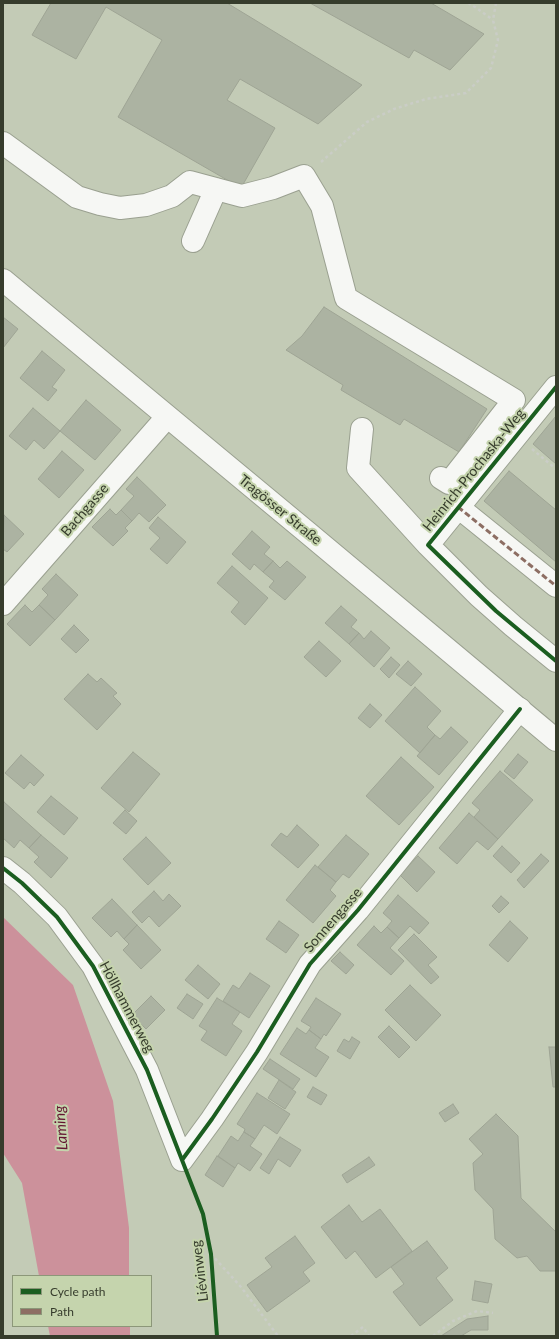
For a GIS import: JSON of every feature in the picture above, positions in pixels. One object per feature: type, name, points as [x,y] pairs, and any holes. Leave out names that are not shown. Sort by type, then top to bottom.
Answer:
[{"type":"street","points":[[3,143],[77,197],[120,208],[146,205],[172,196],[190,182],[242,196],[273,188],[304,176],[322,206],[346,298],[514,400],[449,483],[441,478]]},
{"type":"street","points":[[193,241],[216,189]]},
{"type":"street","name":"Tragösser Straße","points":[[3,280],[556,740]]},
{"type":"street","name":"Heinrich-Prochaska-Weg","points":[[556,387],[428,545],[496,611],[556,660]]},
{"type":"street","name":"Bachgasse","points":[[3,604],[167,417]]},
{"type":"street","points":[[362,429],[358,468],[428,545]]},
{"type":"street","points":[[458,507],[556,586]]},
{"type":"street","name":"Sonnengasse","points":[[182,1160],[253,1058],[310,964],[358,910],[520,709]]},
{"type":"street","name":"Höllhammerweg","points":[[3,868],[22,883],[57,917],[94,966],[147,1070],[182,1160]]},
{"type":"path","points":[[468,3],[493,20]]},
{"type":"path","points":[[304,176],[367,122],[394,109],[426,99],[466,93],[491,68],[498,40],[493,20],[496,3]]},
{"type":"path","points":[[516,436],[556,469]]},
{"type":"path","points":[[211,1254],[242,1287],[278,1336]]},
{"type":"path","points":[[433,1336],[453,1321],[477,1311],[493,1312]]},
{"type":"path","points":[[351,1336],[363,1327],[369,1336]]},
{"type":"water","name":"Laming","points":[[3,917],[73,985],[113,1101],[129,1228],[129,1275],[39,1275],[22,1183],[3,1153]]},
{"type":"water","points":[[48,1327],[130,1327],[130,1336],[50,1336]]},
{"type":"building","points":[[51,3],[227,3],[362,85],[318,124],[240,79],[227,100],[275,128],[241,188],[118,117],[162,40],[106,7],[76,59],[32,35]]},
{"type":"building","points":[[310,3],[431,3],[484,34],[450,70],[414,50],[409,58]]},
{"type":"building","points":[[324,307],[487,409],[459,452],[404,419],[400,425],[341,390],[343,385],[286,350],[302,336]]},
{"type":"building","points":[[3,317],[18,329],[3,348]]},
{"type":"building","points":[[42,351],[65,370],[52,387],[57,390],[48,401],[20,378]]},
{"type":"building","points":[[86,400],[121,430],[95,460],[60,431]]},
{"type":"building","points":[[33,408],[60,431],[44,449],[34,440],[26,450],[9,436]]},
{"type":"building","points":[[556,416],[556,464],[533,444]]},
{"type":"building","points":[[62,451],[84,470],[59,498],[38,479]]},
{"type":"building","points":[[509,471],[556,510],[556,562],[484,501]]},
{"type":"building","points":[[137,477],[166,505],[149,522],[139,513],[132,521],[121,510],[134,496],[126,489]]},
{"type":"building","points":[[110,509],[116,515],[121,510],[132,521],[125,528],[128,531],[113,546],[92,527]]},
{"type":"building","points":[[4,515],[24,534],[7,552],[3,549]]},
{"type":"building","points":[[158,517],[186,542],[167,564],[150,549],[160,538],[149,528]]},
{"type":"building","points":[[252,531],[270,547],[264,554],[273,561],[263,572],[254,564],[250,570],[232,554]]},
{"type":"building","points":[[273,561],[280,568],[287,561],[306,577],[285,600],[269,587],[274,581],[263,572]]},
{"type":"building","points":[[232,566],[268,598],[245,625],[231,612],[239,602],[217,583]]},
{"type":"building","points":[[56,574],[78,595],[55,620],[39,605],[48,595],[42,589]]},
{"type":"building","points":[[25,605],[32,612],[39,605],[55,620],[30,646],[7,624]]},
{"type":"building","points":[[341,606],[357,620],[351,627],[359,633],[349,644],[325,623]]},
{"type":"building","points":[[74,625],[89,640],[76,653],[61,639]]},
{"type":"building","points":[[371,631],[390,648],[374,667],[349,644],[359,633],[364,639]]},
{"type":"building","points":[[319,641],[341,661],[326,677],[304,657]]},
{"type":"building","points":[[391,657],[400,665],[389,678],[380,669]]},
{"type":"building","points":[[408,661],[422,674],[411,686],[396,674]]},
{"type":"building","points":[[88,674],[97,682],[101,678],[117,693],[113,696],[121,704],[97,730],[64,699]]},
{"type":"building","points":[[415,687],[441,711],[427,727],[435,735],[420,753],[385,721]]},
{"type":"building","points":[[370,704],[382,715],[370,728],[358,718]]},
{"type":"building","points":[[451,727],[468,742],[439,775],[417,756],[435,735],[440,739]]},
{"type":"building","points":[[133,752],[160,774],[129,812],[101,788]]},
{"type":"building","points":[[518,754],[528,762],[514,779],[504,771]]},
{"type":"building","points":[[21,755],[44,775],[34,786],[30,782],[24,789],[5,773]]},
{"type":"building","points":[[401,757],[434,787],[399,825],[366,796]]},
{"type":"building","points":[[500,771],[533,800],[498,839],[474,817],[480,810],[472,803]]},
{"type":"building","points":[[51,796],[78,818],[64,835],[37,812]]},
{"type":"building","points":[[4,802],[41,835],[29,848],[20,840],[14,848],[3,838]]},
{"type":"building","points":[[125,810],[137,821],[126,834],[113,823]]},
{"type":"building","points":[[469,813],[498,839],[488,850],[477,841],[457,864],[439,848]]},
{"type":"building","points":[[297,825],[319,845],[298,868],[271,845],[281,833],[287,837]]},
{"type":"building","points":[[41,835],[68,858],[51,878],[34,862],[39,857],[29,848]]},
{"type":"building","points":[[346,835],[369,854],[349,878],[343,874],[336,882],[318,867]]},
{"type":"building","points":[[146,837],[171,863],[148,885],[123,859]]},
{"type":"building","points":[[502,846],[520,863],[511,873],[493,856]]},
{"type":"building","points":[[541,854],[549,861],[524,888],[517,880]]},
{"type":"building","points":[[418,856],[435,872],[417,892],[400,875]]},
{"type":"building","points":[[315,865],[336,882],[330,890],[336,896],[313,923],[286,900]]},
{"type":"building","points":[[154,891],[163,901],[169,894],[181,906],[159,927],[149,916],[142,923],[132,912]]},
{"type":"building","points":[[398,895],[429,923],[419,934],[410,926],[399,938],[387,927],[392,921],[383,913]]},
{"type":"building","points":[[501,896],[509,903],[499,913],[492,906]]},
{"type":"building","points":[[112,899],[137,925],[124,939],[117,931],[111,937],[92,918]]},
{"type":"building","points":[[279,921],[299,935],[286,953],[266,939]]},
{"type":"building","points":[[510,921],[528,938],[508,962],[489,945]]},
{"type":"building","points":[[137,925],[161,950],[141,969],[123,950],[129,944],[124,939]]},
{"type":"building","points":[[374,926],[381,933],[387,927],[399,938],[390,948],[404,961],[391,975],[357,945]]},
{"type":"building","points":[[414,934],[437,957],[428,965],[439,977],[431,984],[398,950]]},
{"type":"building","points":[[340,952],[354,965],[346,974],[331,961]]},
{"type":"building","points":[[198,965],[220,984],[208,999],[185,980]]},
{"type":"building","points":[[250,973],[270,986],[249,1018],[223,1001],[233,985],[239,989]]},
{"type":"building","points":[[410,985],[441,1015],[416,1041],[385,1010]]},
{"type":"building","points":[[187,994],[203,1004],[193,1019],[177,1008]]},
{"type":"building","points":[[151,996],[165,1010],[146,1029],[132,1015]]},
{"type":"building","points":[[217,998],[240,1012],[232,1024],[242,1031],[226,1056],[201,1040],[207,1031],[199,1026]]},
{"type":"building","points":[[316,998],[341,1014],[326,1036],[324,1034],[321,1039],[309,1030],[311,1027],[301,1021]]},
{"type":"building","points":[[389,1026],[410,1047],[399,1058],[378,1037]]},
{"type":"building","points":[[297,1028],[306,1034],[309,1030],[321,1039],[315,1048],[329,1057],[316,1077],[280,1054]]},
{"type":"building","points":[[352,1037],[360,1042],[350,1059],[337,1051],[344,1039],[349,1042]]},
{"type":"building","points":[[549,1047],[556,1047],[556,1087],[553,1087]]},
{"type":"building","points":[[270,1059],[300,1079],[293,1089],[263,1069]]},
{"type":"building","points":[[279,1080],[296,1092],[285,1109],[268,1098]]},
{"type":"building","points":[[313,1087],[327,1095],[321,1105],[307,1097]]},
{"type":"building","points":[[257,1093],[290,1114],[277,1134],[264,1125],[255,1139],[244,1132],[245,1129],[237,1124]]},
{"type":"building","points":[[453,1104],[459,1113],[445,1122],[439,1113]]},
{"type":"building","points":[[496,1114],[518,1136],[521,1198],[556,1232],[556,1271],[540,1271],[527,1256],[517,1258],[495,1239],[493,1209],[475,1190],[473,1163],[483,1154],[469,1139]]},
{"type":"building","points":[[244,1132],[255,1139],[250,1146],[262,1154],[250,1171],[238,1163],[235,1168],[218,1156],[231,1136],[238,1141]]},
{"type":"building","points":[[280,1137],[301,1150],[290,1167],[278,1159],[269,1174],[260,1168]]},
{"type":"building","points":[[217,1156],[235,1168],[223,1187],[205,1175]]},
{"type":"building","points":[[369,1157],[375,1165],[347,1183],[342,1175]]},
{"type":"building","points":[[349,1205],[362,1222],[380,1209],[412,1251],[376,1278],[355,1251],[346,1259],[321,1227]]},
{"type":"building","points":[[295,1236],[315,1263],[303,1272],[310,1281],[267,1312],[247,1285],[272,1267],[265,1258]]},
{"type":"building","points":[[427,1241],[448,1268],[436,1278],[453,1300],[420,1326],[393,1292],[404,1284],[391,1267]]},
{"type":"building","points":[[475,1281],[492,1284],[488,1303],[472,1300]]},
{"type":"building","points":[[488,1316],[488,1330],[471,1330],[461,1336],[441,1336],[467,1319]]},
{"type":"marked path","points":[[458,507],[556,586]]},
{"type":"cycle path","points":[[556,387],[428,545],[496,611],[556,661]]},
{"type":"cycle path","points":[[182,1160],[212,1119],[257,1052],[310,964],[358,910],[520,709]]},
{"type":"cycle path","name":"Liévinweg","points":[[3,868],[22,883],[57,917],[93,966],[147,1070],[203,1214],[211,1254],[217,1336]]}]
